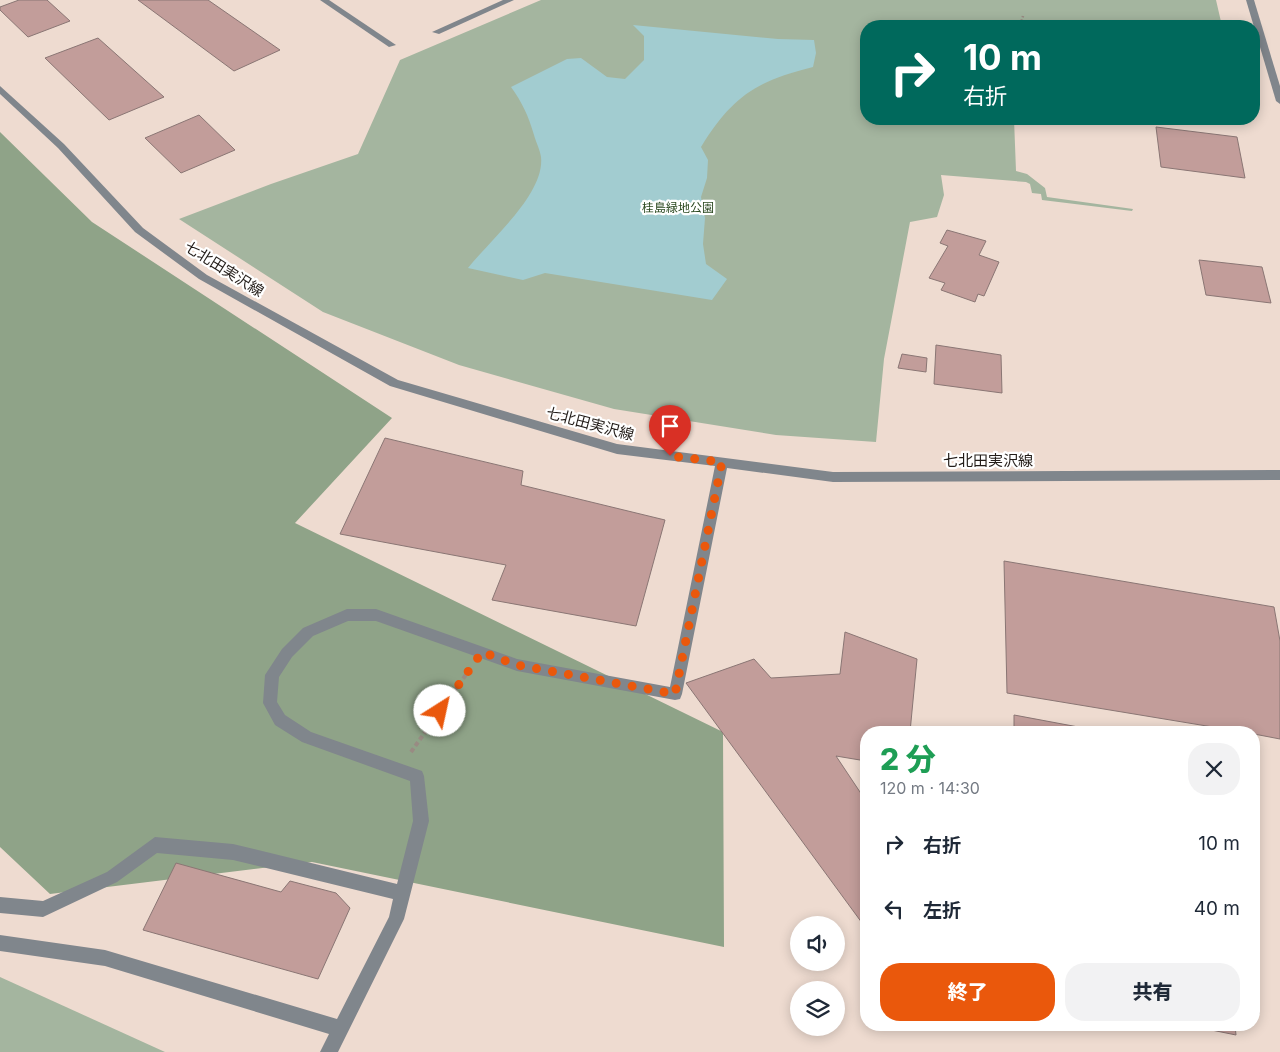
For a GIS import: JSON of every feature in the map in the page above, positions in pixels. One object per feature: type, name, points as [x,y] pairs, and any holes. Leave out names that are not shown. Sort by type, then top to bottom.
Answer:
[{"type":"street","points":[[324,0],[392,45]]},
{"type":"street","points":[[436,32],[510,0]]},
{"type":"street","points":[[1250,0],[1256,20]]},
{"type":"street","points":[[1260,34],[1280,101]]},
{"type":"street","name":"七北田実沢線","points":[[0,88],[61,146],[139,230],[203,278],[394,383],[617,449],[833,477],[1280,474]]},
{"type":"street","points":[[329,1052],[396,919],[421,821],[417,776],[307,738],[280,720],[270,703],[272,675],[287,654],[308,632],[347,615],[376,615],[517,665],[675,694],[722,462]]},
{"type":"street","points":[[0,906],[43,909],[112,876],[155,845],[233,852],[403,893]]},
{"type":"street","points":[[0,943],[105,958],[341,1029]]},
{"type":"path","points":[[1022,20],[1023,16]]},
{"type":"path","points":[[399,769],[482,652]]},
{"type":"green space","name":"桂島緑地公園","points":[[541,0],[1216,0],[1221,20],[860,20],[860,125],[1014,125],[1016,171],[1027,174],[1045,188],[1047,197],[1133,209],[1132,211],[1042,200],[1041,194],[1032,193],[1030,184],[1026,182],[941,175],[944,195],[937,217],[910,222],[884,359],[876,442],[776,435],[614,409],[459,365],[323,312],[179,219],[358,154],[400,60]]},
{"type":"green space","points":[[0,132],[92,222],[392,418],[295,523],[723,732],[724,947],[312,862],[50,894],[0,847]]},
{"type":"green space","points":[[0,977],[165,1052],[0,1052]]},
{"type":"water","points":[[633,25],[778,39],[814,40],[816,53],[813,67],[776,78],[747,94],[724,115],[701,147],[708,160],[707,178],[701,197],[705,218],[703,244],[706,264],[727,279],[712,300],[545,273],[523,280],[468,268],[514,216],[534,186],[540,171],[541,157],[532,128],[522,104],[511,87],[567,59],[581,58],[607,77],[625,79],[644,60],[644,36]]},
{"type":"building","points":[[19,0],[47,0],[70,21],[28,37],[0,10],[0,7]]},
{"type":"building","points":[[138,0],[208,0],[280,50],[234,71]]},
{"type":"building","points":[[98,38],[164,97],[109,120],[45,58]]},
{"type":"building","points":[[199,115],[235,150],[181,173],[145,138]]},
{"type":"building","points":[[1156,127],[1237,137],[1245,178],[1161,167]]},
{"type":"building","points":[[947,230],[986,241],[979,255],[999,262],[984,296],[978,294],[975,302],[941,290],[945,283],[929,278],[948,246],[940,243]]},
{"type":"building","points":[[1199,260],[1262,267],[1271,303],[1206,295]]},
{"type":"building","points":[[936,345],[1001,355],[1002,393],[934,384]]},
{"type":"building","points":[[902,354],[927,358],[926,372],[898,368]]},
{"type":"building","points":[[385,438],[523,471],[521,485],[665,520],[636,626],[492,600],[506,565],[340,534]]},
{"type":"building","points":[[1004,561],[1274,607],[1280,641],[1280,739],[1260,735],[1260,726],[1207,726],[1007,693]]},
{"type":"building","points":[[845,632],[917,659],[911,726],[860,726],[860,760],[836,756],[860,792],[860,920],[686,683],[754,659],[771,678],[840,674]]},
{"type":"building","points":[[1014,715],[1073,726],[1014,726]]},
{"type":"building","points":[[176,863],[281,892],[290,881],[336,893],[350,908],[318,979],[143,930]]},
{"type":"building","points":[[1216,1031],[1236,1031],[1236,1035]]},
{"type":"route","points":[[440,711],[482,652],[517,665],[675,694],[722,462],[670,456]]}]
